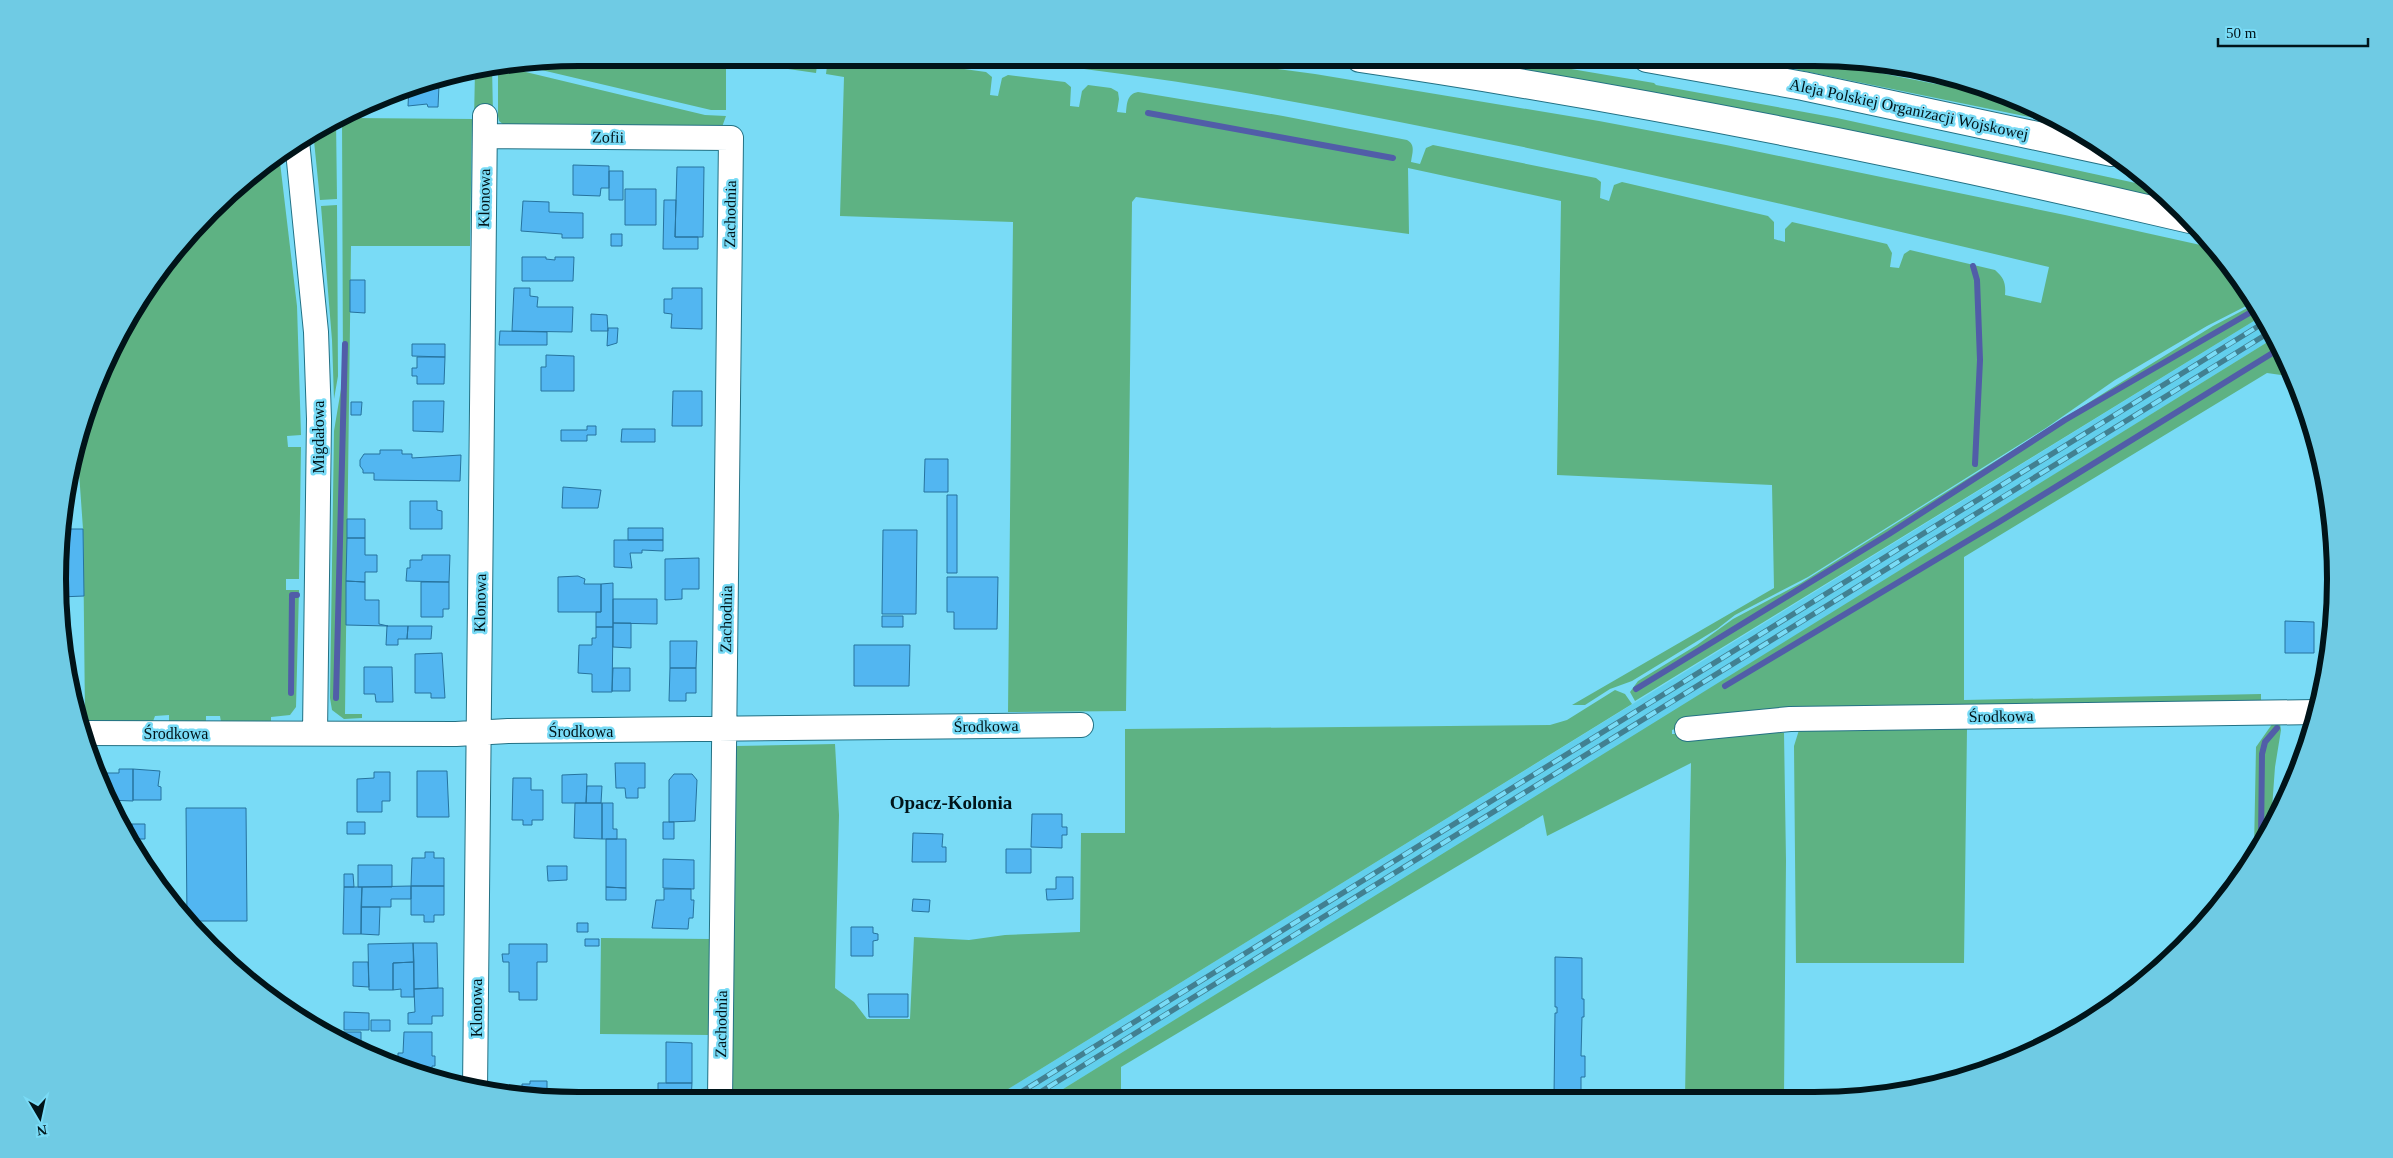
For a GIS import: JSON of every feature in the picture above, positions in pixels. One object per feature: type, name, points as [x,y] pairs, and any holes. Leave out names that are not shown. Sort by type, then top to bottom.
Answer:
[{"type":"highway","points":[[1406,66],[1783,131],[2002,176],[2177,216]]},
{"type":"highway","name":"Aleja Polskiej Organizacji Wojskowej","points":[[1691,66],[1812,88],[2090,147]]},
{"type":"street","name":"Zofii","points":[[485,126],[731,138]]},
{"type":"street","name":"Klonowa","points":[[476,1081],[485,126]]},
{"type":"street","name":"Zachodnia","points":[[720,1092],[731,138]]},
{"type":"street","name":"Migdałowa","points":[[298,151],[316,332],[318,390],[315,733]]},
{"type":"street","name":"Środkowa","points":[[1687,729],[1790,719],[2309,712]]},
{"type":"street","name":"Środkowa","points":[[90,733],[478,733],[1080,725]]},
{"type":"shaded area","points":[[2256,320],[2258,323],[2268,342],[1058,1092],[1003,1092]]},
{"type":"green space","points":[[579,66],[726,66],[726,110],[711,110],[534,68]]},
{"type":"green space","points":[[768,66],[817,66],[816,73]]},
{"type":"green space","points":[[827,66],[942,66],[986,72],[992,77],[990,95],[998,96],[1002,78],[1008,75],[1065,82],[1071,87],[1070,106],[1079,107],[1082,91],[1088,85],[1111,88],[1118,92],[1117,112],[1126,113],[1127,102],[1134,93],[1138,92],[1283,116],[1407,140],[1412,144],[1411,162],[1420,164],[1426,148],[1433,145],[1596,178],[1601,182],[1600,198],[1609,201],[1614,185],[1622,182],[1768,216],[1774,222],[1774,239],[1785,242],[1785,229],[1792,222],[1887,244],[1892,253],[1890,267],[1899,268],[1904,254],[1910,250],[1995,270],[2004,281],[2005,295],[2041,303],[2049,267],[1640,172],[1434,129],[1228,90],[1060,66],[1255,66],[1315,74],[1599,121],[1726,145],[2204,246],[2247,306],[2207,326],[2115,380],[2046,428],[1808,577],[1735,615],[1717,629],[1632,681],[1610,689],[1585,705],[1572,705],[1774,588],[1772,485],[1557,475],[1561,201],[1408,168],[1409,234],[1136,197],[1132,202],[1126,711],[1008,712],[1013,222],[840,216],[844,77],[826,74]]},
{"type":"green space","points":[[1481,66],[1553,66],[1837,118],[2141,184],[2158,198]]},
{"type":"green space","points":[[1779,66],[1848,67],[1946,86],[1980,93],[2042,120]]},
{"type":"green space","points":[[519,70],[705,115],[726,116],[722,127],[504,125],[499,121],[498,73]]},
{"type":"green space","points":[[492,74],[493,115],[472,122],[470,246],[351,246],[345,714],[362,714],[362,718],[344,719],[332,710],[330,698],[334,431],[343,377],[342,124],[354,118],[474,119],[475,77]]},
{"type":"green space","points":[[336,128],[337,199],[320,200],[314,141]]},
{"type":"green space","points":[[280,163],[297,306],[301,435],[287,436],[288,447],[301,447],[299,579],[286,579],[286,590],[299,590],[296,707],[290,715],[271,717],[271,725],[221,722],[220,716],[206,716],[206,722],[169,722],[169,715],[155,716],[152,724],[87,724],[85,715],[83,529],[79,468],[93,414],[119,352],[153,294],[193,241],[241,193]]},
{"type":"green space","points":[[337,205],[338,376],[334,399],[332,340],[321,206]]},
{"type":"green space","points":[[2248,307],[2256,320],[1635,701],[1630,692],[1638,681],[1697,645],[1733,619],[1801,583],[2213,326]]},
{"type":"green space","points":[[2268,342],[2285,376],[2267,373],[1964,557],[1964,700],[2261,694],[2261,707],[1686,725],[1672,730],[1672,734],[1784,733],[1786,861],[1784,1092],[1685,1092],[1691,763],[1547,836],[1543,815],[1121,1067],[1121,1092],[1058,1092]]},
{"type":"green space","points":[[1615,690],[1625,694],[1632,704],[1003,1092],[728,1092],[735,746],[835,744],[839,815],[835,988],[854,1002],[867,1019],[910,1019],[914,937],[969,940],[1005,935],[1080,932],[1081,833],[1125,833],[1125,729],[1550,725],[1567,720]]},
{"type":"green space","points":[[2275,720],[2280,724],[2281,730],[2275,767],[2272,810],[2254,841],[2256,747]]},
{"type":"green space","points":[[1967,729],[1964,963],[1796,963],[1794,746],[1799,730]]},
{"type":"green space","points":[[601,938],[711,939],[710,1035],[600,1034]]},
{"type":"building","points":[[439,86],[438,107],[428,107],[427,104],[408,106],[409,95]]},
{"type":"building","points":[[573,165],[609,166],[609,188],[601,188],[600,196],[573,195]]},
{"type":"building","points":[[677,167],[704,167],[703,237],[675,237]]},
{"type":"building","points":[[609,171],[623,171],[623,200],[609,200]]},
{"type":"building","points":[[625,189],[656,189],[656,225],[625,225]]},
{"type":"building","points":[[664,200],[676,200],[675,237],[698,237],[698,249],[663,249]]},
{"type":"building","points":[[523,201],[549,202],[549,212],[583,213],[583,238],[562,238],[562,234],[521,231]]},
{"type":"building","points":[[611,234],[622,234],[622,246],[611,246]]},
{"type":"building","points":[[522,257],[546,257],[546,259],[555,260],[555,257],[574,257],[573,281],[522,281]]},
{"type":"building","points":[[350,280],[365,280],[365,313],[350,312]]},
{"type":"building","points":[[514,288],[530,288],[530,296],[538,297],[537,307],[573,307],[572,332],[512,331]]},
{"type":"building","points":[[672,288],[702,288],[702,329],[671,328],[672,314],[664,313],[664,299],[672,299]]},
{"type":"building","points":[[591,314],[607,315],[608,331],[591,331]]},
{"type":"building","points":[[608,328],[618,328],[617,343],[607,346]]},
{"type":"building","points":[[500,331],[547,332],[547,345],[499,345]]},
{"type":"building","points":[[412,344],[445,344],[445,357],[412,356]]},
{"type":"building","points":[[546,355],[574,356],[574,391],[541,391],[541,367],[546,367]]},
{"type":"building","points":[[417,357],[445,357],[444,384],[417,384],[417,376],[412,376],[412,368],[417,368]]},
{"type":"building","points":[[673,391],[702,391],[702,426],[672,426]]},
{"type":"building","points":[[413,401],[444,401],[443,432],[413,431]]},
{"type":"building","points":[[351,402],[362,402],[361,415],[351,415]]},
{"type":"building","points":[[587,426],[596,426],[596,435],[587,435],[587,441],[561,441],[561,430],[587,430]]},
{"type":"building","points":[[622,429],[655,429],[655,442],[621,442]]},
{"type":"building","points":[[380,450],[402,450],[402,454],[412,454],[412,458],[461,455],[460,481],[374,480],[374,473],[363,473],[360,460],[364,454],[380,454]]},
{"type":"building","points":[[925,459],[948,459],[948,492],[924,492]]},
{"type":"building","points":[[563,487],[601,490],[598,508],[562,508]]},
{"type":"building","points":[[947,495],[957,495],[957,573],[947,573]]},
{"type":"building","points":[[410,501],[437,501],[437,510],[442,511],[442,529],[410,529]]},
{"type":"building","points":[[347,519],[365,519],[365,538],[347,538]]},
{"type":"building","points":[[628,528],[663,528],[663,540],[628,540]]},
{"type":"building","points":[[69,529],[83,529],[84,596],[67,597]]},
{"type":"building","points":[[883,530],[917,530],[916,614],[882,614]]},
{"type":"building","points":[[347,538],[365,538],[365,555],[377,555],[377,572],[365,572],[365,582],[346,581]]},
{"type":"building","points":[[614,540],[663,540],[663,551],[642,550],[642,553],[630,553],[632,568],[614,567]]},
{"type":"building","points":[[422,555],[450,555],[449,582],[406,581],[410,560],[422,560]]},
{"type":"building","points":[[699,558],[699,589],[682,589],[682,599],[665,600],[665,559]]},
{"type":"building","points":[[578,576],[585,579],[584,584],[601,584],[601,612],[558,612],[558,577]]},
{"type":"building","points":[[947,577],[998,577],[997,629],[954,629],[954,612],[947,612]]},
{"type":"building","points":[[346,581],[365,582],[365,600],[379,600],[379,624],[388,626],[346,625]]},
{"type":"building","points":[[421,582],[449,582],[449,609],[443,609],[443,617],[421,617]]},
{"type":"building","points":[[613,583],[613,627],[596,627],[596,612],[601,612],[601,584]]},
{"type":"building","points":[[613,599],[657,599],[657,624],[613,623]]},
{"type":"building","points":[[882,616],[903,616],[903,627],[882,627]]},
{"type":"building","points":[[2285,621],[2314,622],[2314,653],[2285,653]]},
{"type":"building","points":[[613,623],[631,623],[631,648],[613,647]]},
{"type":"building","points":[[387,626],[408,626],[407,639],[398,639],[398,645],[386,645]]},
{"type":"building","points":[[408,626],[432,626],[431,639],[407,639]]},
{"type":"building","points":[[596,627],[613,627],[612,692],[592,692],[592,674],[578,673],[579,645],[592,645],[592,638],[596,638]]},
{"type":"building","points":[[670,641],[697,641],[696,668],[670,668]]},
{"type":"building","points":[[854,645],[910,645],[909,686],[854,686]]},
{"type":"building","points":[[442,653],[445,698],[431,698],[431,693],[415,693],[415,654]]},
{"type":"building","points":[[364,667],[392,667],[393,702],[376,702],[375,694],[364,694]]},
{"type":"building","points":[[613,668],[630,668],[630,691],[612,691]]},
{"type":"building","points":[[670,668],[696,668],[696,693],[686,693],[686,701],[669,701]]},
{"type":"building","points":[[615,763],[645,763],[645,788],[638,788],[638,798],[626,798],[625,788],[616,788]]},
{"type":"building","points":[[119,769],[133,769],[133,801],[116,800],[107,779],[107,773],[119,773]]},
{"type":"building","points":[[133,769],[160,771],[158,786],[161,787],[161,800],[133,800]]},
{"type":"building","points":[[417,771],[447,771],[449,817],[417,817]]},
{"type":"building","points":[[374,772],[390,772],[390,801],[382,801],[382,812],[357,812],[357,779],[374,778]]},
{"type":"building","points":[[587,774],[586,803],[562,803],[562,775]]},
{"type":"building","points":[[674,774],[692,774],[697,780],[695,821],[669,822],[669,780]]},
{"type":"building","points":[[513,778],[531,778],[531,790],[543,790],[543,820],[532,820],[532,825],[523,825],[523,820],[512,820]]},
{"type":"building","points":[[587,786],[602,786],[601,803],[586,803]]},
{"type":"building","points":[[575,803],[602,803],[602,839],[574,838]]},
{"type":"building","points":[[602,803],[613,803],[613,829],[617,829],[617,839],[602,839]]},
{"type":"building","points":[[186,808],[246,808],[247,921],[197,921],[187,909]]},
{"type":"building","points":[[1032,814],[1062,814],[1062,827],[1067,827],[1067,835],[1062,835],[1062,848],[1031,847]]},
{"type":"building","points":[[347,822],[365,822],[365,834],[347,834]]},
{"type":"building","points":[[663,822],[674,822],[674,839],[663,839]]},
{"type":"building","points":[[132,824],[145,824],[145,839],[137,839],[132,830]]},
{"type":"building","points":[[913,833],[943,834],[942,847],[946,847],[946,862],[912,862]]},
{"type":"building","points":[[606,839],[626,839],[626,888],[606,887]]},
{"type":"building","points":[[1006,849],[1031,849],[1031,873],[1006,873]]},
{"type":"building","points":[[425,852],[434,852],[434,858],[444,858],[444,886],[411,886],[412,858],[425,858]]},
{"type":"building","points":[[663,859],[694,860],[694,889],[663,888]]},
{"type":"building","points":[[358,865],[392,865],[392,887],[358,887]]},
{"type":"building","points":[[547,866],[567,866],[567,880],[548,881]]},
{"type":"building","points":[[344,874],[353,874],[354,887],[344,887]]},
{"type":"building","points":[[1056,877],[1073,877],[1073,899],[1047,900],[1046,889],[1056,889]]},
{"type":"building","points":[[411,886],[444,886],[444,915],[434,915],[434,922],[424,922],[424,915],[411,915]]},
{"type":"building","points":[[411,886],[411,899],[391,899],[391,907],[361,907],[362,887]]},
{"type":"building","points":[[344,887],[362,887],[361,934],[343,934]]},
{"type":"building","points":[[606,887],[626,888],[626,900],[606,900]]},
{"type":"building","points":[[664,889],[691,889],[691,900],[694,900],[693,918],[689,918],[688,929],[652,928],[656,900],[664,900]]},
{"type":"building","points":[[913,899],[930,900],[929,912],[912,911]]},
{"type":"building","points":[[361,907],[380,907],[379,935],[361,934]]},
{"type":"building","points":[[577,923],[588,923],[588,932],[577,932]]},
{"type":"building","points":[[851,927],[873,927],[873,933],[878,934],[878,940],[873,941],[873,956],[851,956]]},
{"type":"building","points":[[585,939],[599,939],[599,946],[585,946]]},
{"type":"building","points":[[413,943],[414,962],[393,963],[393,990],[369,990],[368,944]]},
{"type":"building","points":[[413,943],[437,943],[438,988],[414,989]]},
{"type":"building","points":[[509,944],[547,944],[547,962],[537,962],[537,1000],[519,1000],[519,992],[509,992],[509,962],[503,962],[502,954],[509,954]]},
{"type":"building","points":[[1555,957],[1582,958],[1584,1017],[1582,1017],[1581,1056],[1585,1056],[1585,1077],[1581,1077],[1581,1092],[1554,1092],[1555,1013],[1557,1013],[1557,1007],[1555,1007]]},
{"type":"building","points":[[353,962],[368,962],[369,987],[353,986]]},
{"type":"building","points":[[414,962],[414,997],[401,997],[401,989],[393,990],[393,963]]},
{"type":"building","points":[[443,988],[443,1016],[432,1016],[432,1024],[408,1024],[408,1013],[415,1012],[414,989]]},
{"type":"building","points":[[868,994],[908,994],[908,1017],[869,1017]]},
{"type":"building","points":[[344,1012],[369,1013],[369,1030],[344,1030]]},
{"type":"building","points":[[371,1020],[390,1020],[390,1031],[371,1031]]},
{"type":"building","points":[[343,1032],[361,1032],[361,1043],[352,1039],[343,1034]]},
{"type":"building","points":[[404,1032],[432,1032],[432,1056],[435,1056],[435,1066],[432,1066],[432,1070],[398,1059],[398,1053],[403,1053]]},
{"type":"building","points":[[666,1042],[692,1043],[692,1083],[666,1083]]},
{"type":"building","points":[[530,1081],[547,1081],[547,1090],[554,1091],[522,1088],[522,1084],[530,1084]]},
{"type":"building","points":[[658,1083],[692,1083],[691,1092],[658,1092]]},
{"type":"waterway","points":[[1148,113],[1393,158]]},
{"type":"waterway","points":[[1973,266],[1977,280],[1980,360],[1975,464]]},
{"type":"waterway","points":[[1636,689],[1889,534],[2065,420],[2251,312]]},
{"type":"waterway","points":[[336,698],[345,344]]},
{"type":"waterway","points":[[1725,686],[1999,522],[2274,352]]},
{"type":"waterway","points":[[291,693],[292,595],[297,595]]},
{"type":"waterway","points":[[2261,829],[2262,754],[2265,742],[2277,728]]},
{"type":"railway","points":[[1021,1092],[2259,325]]},
{"type":"railway","points":[[1040,1092],[2265,335]]},
{"type":"district","name":"Opacz-Kolonia","points":[[951,802]]}]
